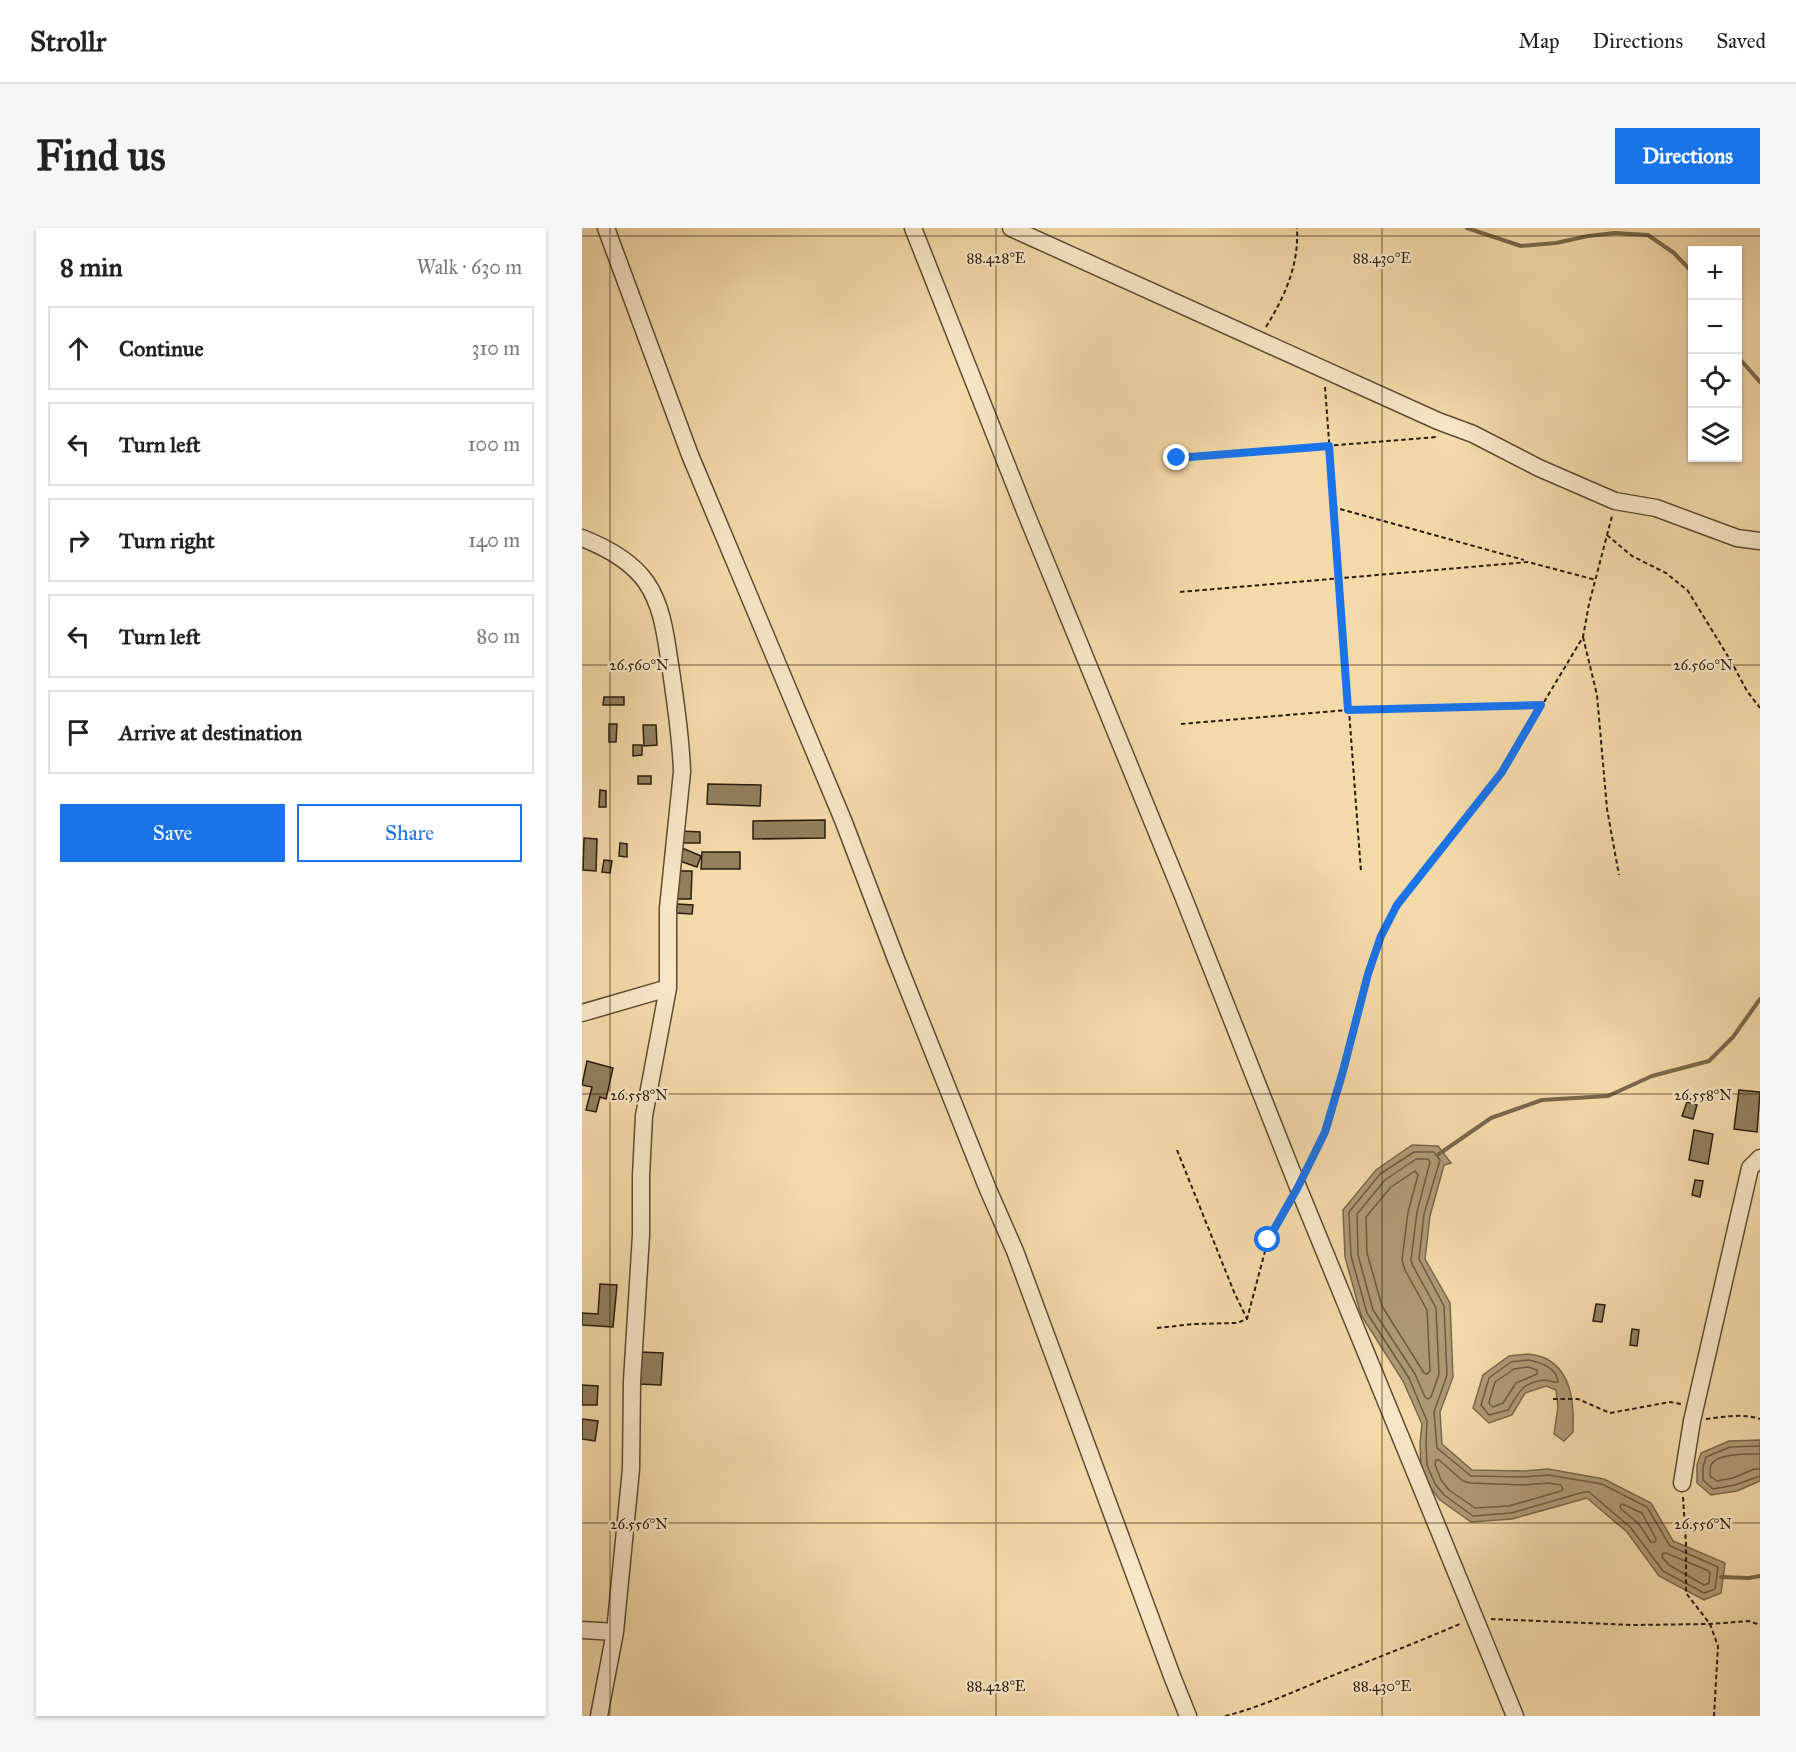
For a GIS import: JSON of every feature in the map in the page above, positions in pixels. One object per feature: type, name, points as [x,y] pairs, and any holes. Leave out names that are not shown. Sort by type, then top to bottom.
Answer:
[{"type":"street","points":[[606,228],[690,455],[843,820],[896,959],[1015,1251],[1188,1716]]},
{"type":"street","points":[[913,228],[1025,511],[1184,896],[1298,1187],[1515,1716]]},
{"type":"street","points":[[1011,228],[1438,421],[1473,434],[1539,468],[1615,501],[1656,508],[1737,538],[1760,541]]},
{"type":"street","points":[[582,538],[613,553],[637,571],[658,603],[665,633],[682,772],[668,908],[668,988],[644,1116],[641,1235],[632,1380],[631,1469],[615,1632],[599,1716]]},
{"type":"street","points":[[582,1013],[668,988]]},
{"type":"street","points":[[1682,1483],[1693,1415],[1750,1168],[1760,1158]]},
{"type":"street","points":[[582,1630],[615,1632]]},
{"type":"path","points":[[1258,340],[1282,301],[1292,274],[1296,259],[1297,228]]},
{"type":"path","points":[[1323,369],[1361,872]]},
{"type":"path","points":[[1177,458],[1437,437]]},
{"type":"path","points":[[1247,1319],[1268,1240],[1325,1132],[1368,974],[1381,936],[1397,905],[1502,772],[1583,637],[1615,501]]},
{"type":"path","points":[[1333,507],[1596,580]]},
{"type":"path","points":[[1607,535],[1632,556],[1666,573],[1688,591],[1747,691],[1760,708]]},
{"type":"path","points":[[1180,592],[1530,562]]},
{"type":"path","points":[[1583,637],[1597,695],[1607,809],[1619,875]]},
{"type":"path","points":[[1181,724],[1348,710],[1541,705]]},
{"type":"path","points":[[1178,1150],[1234,1292],[1247,1319]]},
{"type":"path","points":[[1157,1328],[1237,1323],[1247,1319]]},
{"type":"path","points":[[1553,1399],[1578,1399],[1610,1413],[1670,1402],[1693,1415],[1760,1419]]},
{"type":"path","points":[[1682,1483],[1686,1543],[1686,1593],[1710,1624],[1718,1646],[1714,1716]]},
{"type":"path","points":[[1225,1716],[1238,1713],[1420,1642],[1473,1618],[1633,1625],[1749,1621],[1760,1625]]},
{"type":"water","points":[[1412,1145],[1438,1146],[1451,1163],[1444,1165],[1430,1216],[1425,1259],[1450,1303],[1453,1377],[1440,1412],[1442,1444],[1472,1470],[1548,1469],[1604,1479],[1651,1503],[1673,1541],[1725,1563],[1721,1593],[1704,1600],[1659,1576],[1627,1532],[1587,1498],[1512,1519],[1471,1522],[1440,1500],[1430,1487],[1421,1467],[1422,1424],[1403,1381],[1361,1315],[1345,1257],[1343,1210],[1376,1170]]},
{"type":"water","points":[[1529,1354],[1541,1356],[1556,1365],[1567,1382],[1572,1401],[1573,1432],[1564,1441],[1554,1434],[1558,1407],[1556,1390],[1546,1386],[1525,1393],[1512,1415],[1489,1423],[1473,1408],[1483,1375],[1509,1356]]},
{"type":"water","points":[[1760,1440],[1760,1481],[1737,1491],[1711,1495],[1697,1483],[1697,1465],[1701,1453],[1729,1441]]},
{"type":"building","points":[[604,697],[624,697],[624,705],[603,705]]},
{"type":"building","points":[[609,724],[617,724],[616,742],[609,742]]},
{"type":"building","points":[[643,725],[656,725],[657,745],[644,746]]},
{"type":"building","points":[[633,745],[642,745],[642,755],[633,756]]},
{"type":"building","points":[[638,776],[651,776],[651,784],[638,784]]},
{"type":"building","points":[[708,784],[761,785],[760,806],[707,804]]},
{"type":"building","points":[[600,790],[606,791],[606,807],[599,807]]},
{"type":"building","points":[[825,820],[825,838],[753,839],[753,821]]},
{"type":"building","points":[[680,831],[700,832],[700,843],[680,843]]},
{"type":"building","points":[[584,838],[597,839],[596,871],[583,870]]},
{"type":"building","points":[[620,843],[627,844],[627,857],[619,856]]},
{"type":"building","points":[[682,848],[701,856],[697,867],[677,860]]},
{"type":"building","points":[[702,852],[740,852],[740,869],[701,869]]},
{"type":"building","points":[[604,860],[612,861],[610,873],[602,872]]},
{"type":"building","points":[[676,871],[692,871],[691,899],[675,899]]},
{"type":"building","points":[[677,904],[693,905],[692,914],[676,913]]},
{"type":"building","points":[[587,1061],[613,1068],[606,1099],[600,1097],[596,1112],[586,1110],[592,1087],[582,1085]]},
{"type":"building","points":[[1739,1090],[1760,1092],[1757,1132],[1734,1129]]},
{"type":"building","points":[[1687,1102],[1697,1105],[1693,1119],[1682,1116]]},
{"type":"building","points":[[1694,1130],[1713,1134],[1708,1164],[1689,1160]]},
{"type":"building","points":[[1695,1180],[1703,1181],[1700,1197],[1692,1195]]},
{"type":"building","points":[[600,1284],[617,1285],[613,1327],[582,1325],[582,1313],[598,1314]]},
{"type":"building","points":[[1596,1304],[1605,1305],[1602,1322],[1593,1321]]},
{"type":"building","points":[[1632,1329],[1639,1330],[1637,1346],[1630,1345]]},
{"type":"building","points":[[642,1352],[663,1353],[661,1385],[639,1384]]},
{"type":"building","points":[[582,1385],[598,1386],[597,1405],[582,1405]]},
{"type":"building","points":[[582,1419],[598,1421],[595,1441],[582,1439]]},
{"type":"waterway","points":[[1467,228],[1521,246],[1556,243],[1615,233],[1648,235],[1674,253],[1688,268]]},
{"type":"waterway","points":[[1742,362],[1760,382]]},
{"type":"waterway","points":[[1439,1154],[1491,1118],[1542,1100],[1608,1096],[1652,1076],[1709,1061],[1733,1037],[1760,999]]},
{"type":"waterway","points":[[1721,1577],[1760,1576]]},
{"type":"route","points":[[1177,458],[1329,446],[1348,710],[1541,705],[1502,772],[1419,874],[1397,905],[1381,936],[1368,974],[1325,1132],[1268,1240]]}]
